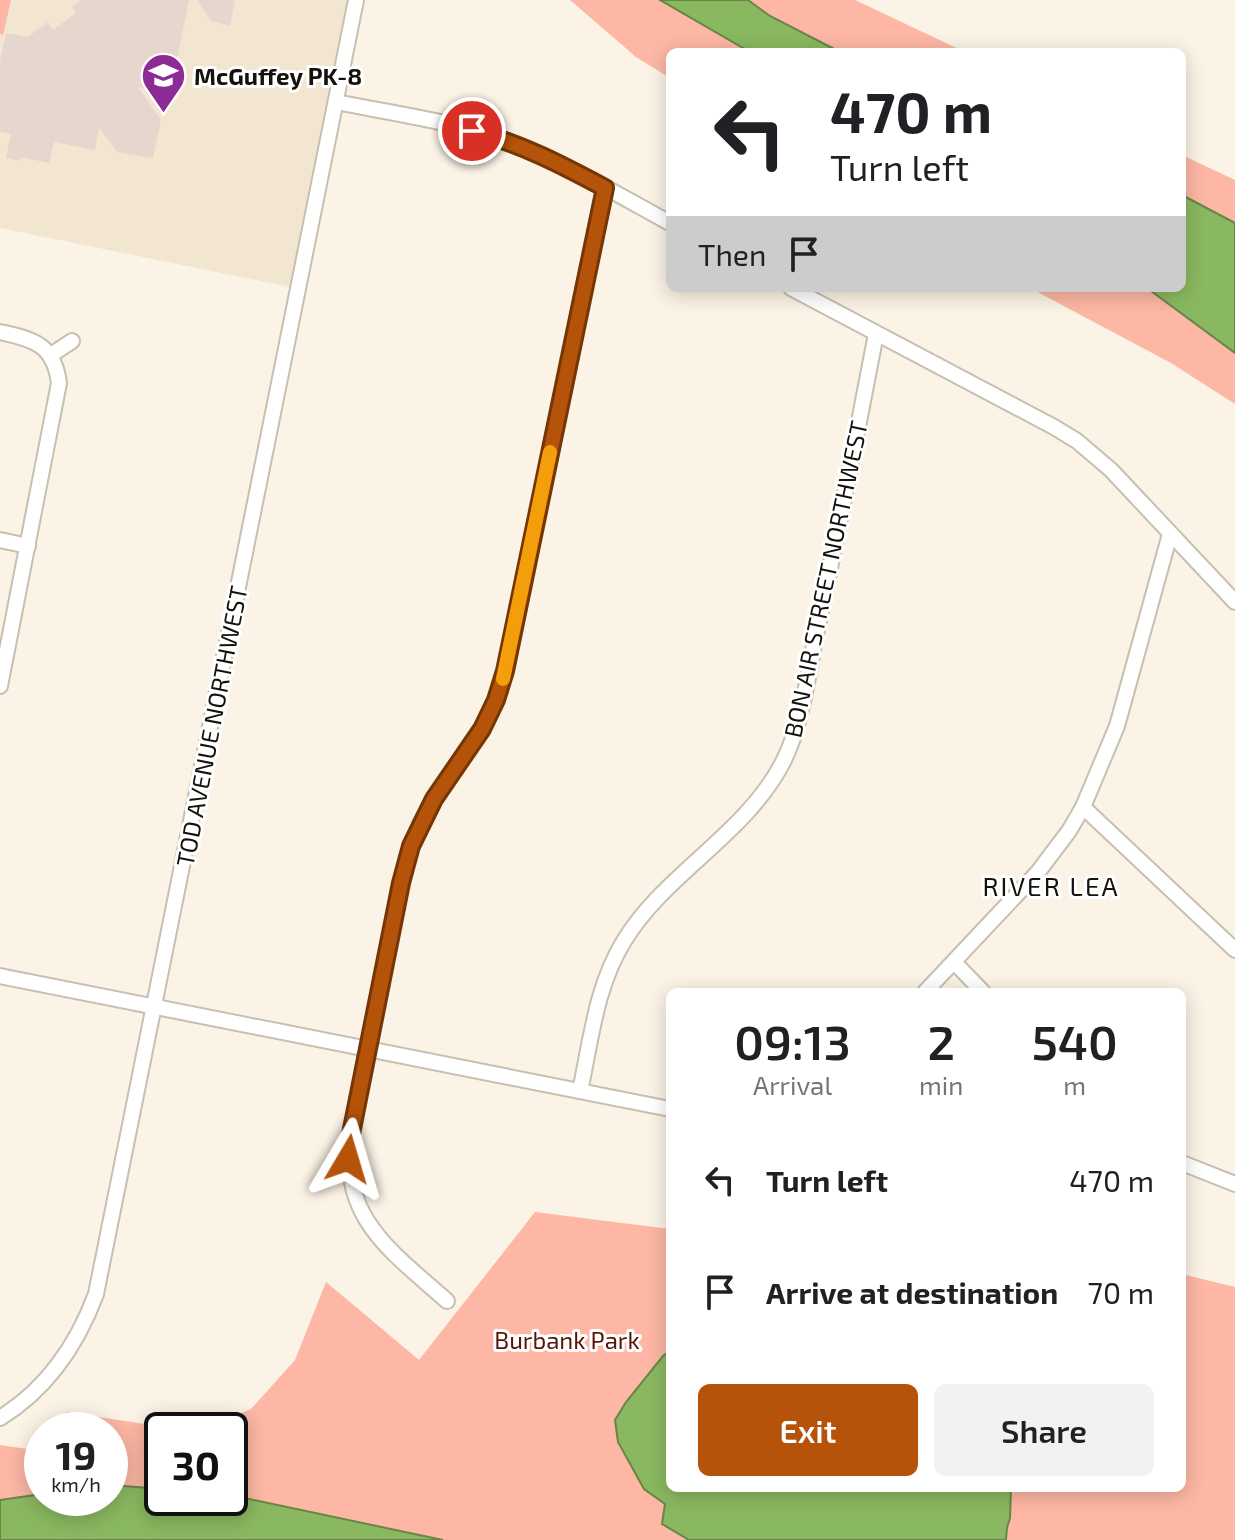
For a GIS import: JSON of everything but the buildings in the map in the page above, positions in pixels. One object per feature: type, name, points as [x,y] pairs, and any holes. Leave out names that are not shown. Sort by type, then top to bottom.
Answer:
[{"type":"street","name":"TOD AVENUE NORTHWEST","points":[[0,1418],[23,1402],[56,1369],[86,1320],[96,1294],[356,0]]},
{"type":"street","points":[[336,102],[451,125],[494,137],[546,157],[666,221]]},
{"type":"street","points":[[447,1301],[380,1241],[365,1220],[349,1172],[349,1146],[411,846],[434,799],[482,729],[505,671],[605,188]]},
{"type":"street","points":[[798,292],[1077,441],[1111,470],[1235,602]]},
{"type":"street","points":[[0,332],[39,343],[51,355],[59,387],[0,686]]},
{"type":"street","name":"BON AIR STREET NORTHWEST","points":[[580,1091],[602,988],[624,940],[651,905],[758,800],[776,775],[790,746],[820,616],[876,334]]},
{"type":"street","points":[[51,355],[72,341]]},
{"type":"street","points":[[929,988],[1038,872],[1083,807],[1117,726],[1170,534]]},
{"type":"street","points":[[0,540],[28,546]]},
{"type":"street","points":[[1083,807],[1235,950]]},
{"type":"street","points":[[954,962],[979,988]]},
{"type":"street","points":[[0,976],[666,1108]]},
{"type":"street","points":[[1186,1165],[1235,1184]]},
{"type":"shaded area","name":"McGuffey PK-8","points":[[0,0],[350,0],[291,287],[0,228]]},
{"type":"shaded area","points":[[660,0],[748,0],[770,16],[832,48],[743,48]]},
{"type":"shaded area","points":[[1186,197],[1235,223],[1235,353],[1152,292],[1186,292]]},
{"type":"shaded area","points":[[666,1354],[666,1492],[1011,1492],[1006,1540],[689,1540],[662,1524],[665,1504],[644,1489],[618,1442],[615,1420]]},
{"type":"shaded area","points":[[128,1486],[144,1488],[144,1516],[248,1516],[248,1499],[443,1540],[0,1540],[0,1500],[24,1497],[24,1516],[128,1516]]},
{"type":"green space","points":[[0,0],[11,0],[3,35],[0,34]]},
{"type":"green space","points":[[570,0],[660,0],[743,48],[666,48],[666,76],[636,57]]},
{"type":"green space","points":[[748,0],[855,0],[957,48],[832,48],[770,16]]},
{"type":"green space","points":[[1186,157],[1235,180],[1235,223],[1186,197]]},
{"type":"green space","points":[[1038,292],[1152,292],[1235,353],[1235,404],[1171,363]]},
{"type":"green space","name":"Burbank Park","points":[[535,1212],[666,1228],[666,1492],[1186,1492],[1186,1275],[1235,1287],[1235,1540],[443,1540],[248,1499],[248,1412],[244,1412],[251,1409],[295,1360],[326,1282],[419,1360]]},
{"type":"green space","points":[[128,1421],[144,1424],[144,1488],[128,1486]]},
{"type":"green space","points":[[0,1445],[24,1449],[24,1497],[0,1500]]},
{"type":"slow traffic","points":[[503,679],[550,452]]},
{"type":"place","name":"McGuffey PK-8","points":[[163,114]]},
{"type":"district","name":"RIVER LEA","points":[[1051,885]]},
{"type":"route","points":[[348,1159],[395,910],[411,846],[434,799],[482,729],[505,671],[605,188],[546,157],[472,131]]}]
